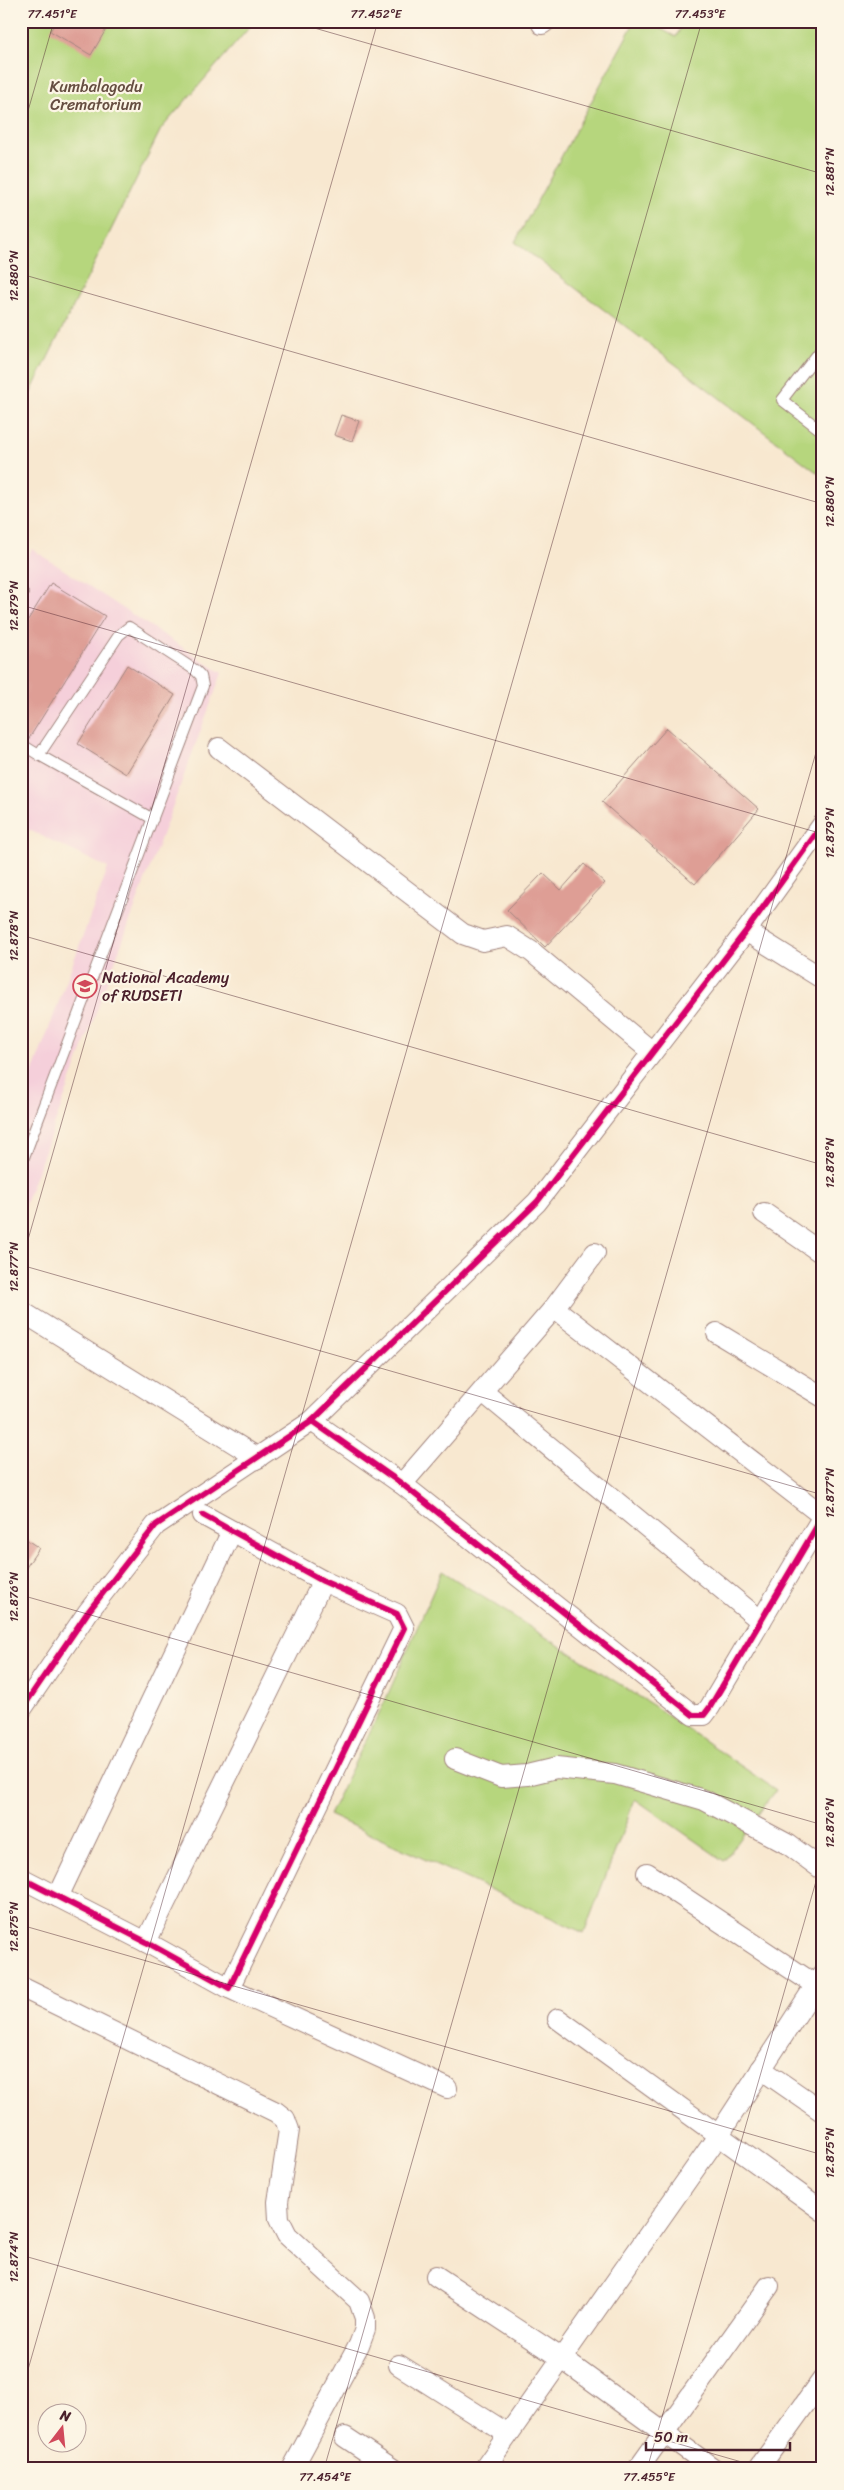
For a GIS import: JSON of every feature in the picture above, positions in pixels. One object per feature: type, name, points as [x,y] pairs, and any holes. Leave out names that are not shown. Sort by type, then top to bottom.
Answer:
[{"type":"street","points":[[219,748],[463,934],[483,941],[507,936],[532,952],[652,1052]]},
{"type":"street","points":[[21,1710],[88,1612],[156,1525],[312,1421],[537,1202],[746,930],[823,824]]},
{"type":"street","points":[[746,930],[823,979]]},
{"type":"street","points":[[764,1213],[823,1254]]},
{"type":"street","points":[[402,1484],[554,1308],[595,1253]]},
{"type":"street","points":[[312,1421],[402,1484],[693,1715],[704,1716],[823,1516],[554,1308]]},
{"type":"street","points":[[21,1311],[258,1458]]},
{"type":"street","points":[[718,1333],[823,1397]]},
{"type":"street","points":[[483,1392],[761,1620]]},
{"type":"street","points":[[203,1515],[323,1581],[397,1614],[404,1628],[229,1988]]},
{"type":"street","points":[[58,1897],[232,1531]]},
{"type":"street","points":[[146,1942],[323,1581]]},
{"type":"street","points":[[455,1759],[500,1777],[527,1775],[556,1768],[615,1774],[704,1800],[789,1845],[823,1870]]},
{"type":"street","points":[[484,2469],[718,2136],[820,1983],[647,1873]]},
{"type":"street","points":[[21,1878],[146,1942],[229,1988],[448,2088]]},
{"type":"street","points":[[21,1987],[276,2112],[284,2119],[289,2130],[278,2202],[279,2219],[287,2235],[359,2300],[365,2318],[365,2329],[359,2345],[292,2469]]},
{"type":"street","points":[[558,2018],[823,2211]]},
{"type":"street","points":[[761,2069],[823,2112]]},
{"type":"street","points":[[436,2276],[561,2358],[663,2434],[714,2469]]},
{"type":"street","points":[[638,2469],[769,2286]]},
{"type":"street","points":[[399,2365],[508,2434]]},
{"type":"street","points":[[758,2469],[823,2379]]},
{"type":"street","points":[[345,2436],[393,2469]]},
{"type":"lane","points":[[823,346],[782,400],[823,432]]},
{"type":"lane","points":[[21,1165],[203,686],[201,676],[195,670],[129,627],[120,635],[39,755]]},
{"type":"lane","points":[[21,744],[154,819]]},
{"type":"shaded area","name":"National Academy of RUDSETI","points":[[32,549],[222,673],[21,1215],[21,1104],[108,868],[21,826],[21,567]]},
{"type":"green space","name":"Kumbalagodu Crematorium","points":[[21,21],[255,21],[161,129],[21,412]]},
{"type":"green space","points":[[635,21],[646,21],[676,37],[684,21],[823,21],[823,477],[515,242]]},
{"type":"green space","points":[[442,1571],[654,1706],[776,1790],[724,1861],[635,1799],[584,1933],[329,1815],[385,1701]]},
{"type":"building","points":[[56,21],[111,21],[91,55],[50,31]]},
{"type":"building","points":[[341,415],[359,421],[352,441],[334,435]]},
{"type":"building","points":[[51,583],[105,616],[28,740],[21,737],[21,631]]},
{"type":"building","points":[[127,665],[175,695],[126,774],[78,744]]},
{"type":"building","points":[[667,728],[759,809],[695,884],[602,802]]},
{"type":"building","points":[[584,864],[605,883],[545,947],[507,910],[543,873],[561,890]]},
{"type":"building","points":[[21,1536],[39,1548],[21,1575]]},
{"type":"cycle path","points":[[21,1710],[88,1612],[156,1525],[312,1421],[537,1202],[746,931],[823,824]]},
{"type":"cycle path","points":[[312,1421],[402,1484],[693,1715],[704,1715],[710,1707],[823,1516]]},
{"type":"cycle path","points":[[21,1878],[146,1942],[229,1988],[404,1628],[397,1614],[323,1581],[203,1515]]},
{"type":"place","name":"National Academy of RUDSETI","points":[[85,986]]}]
